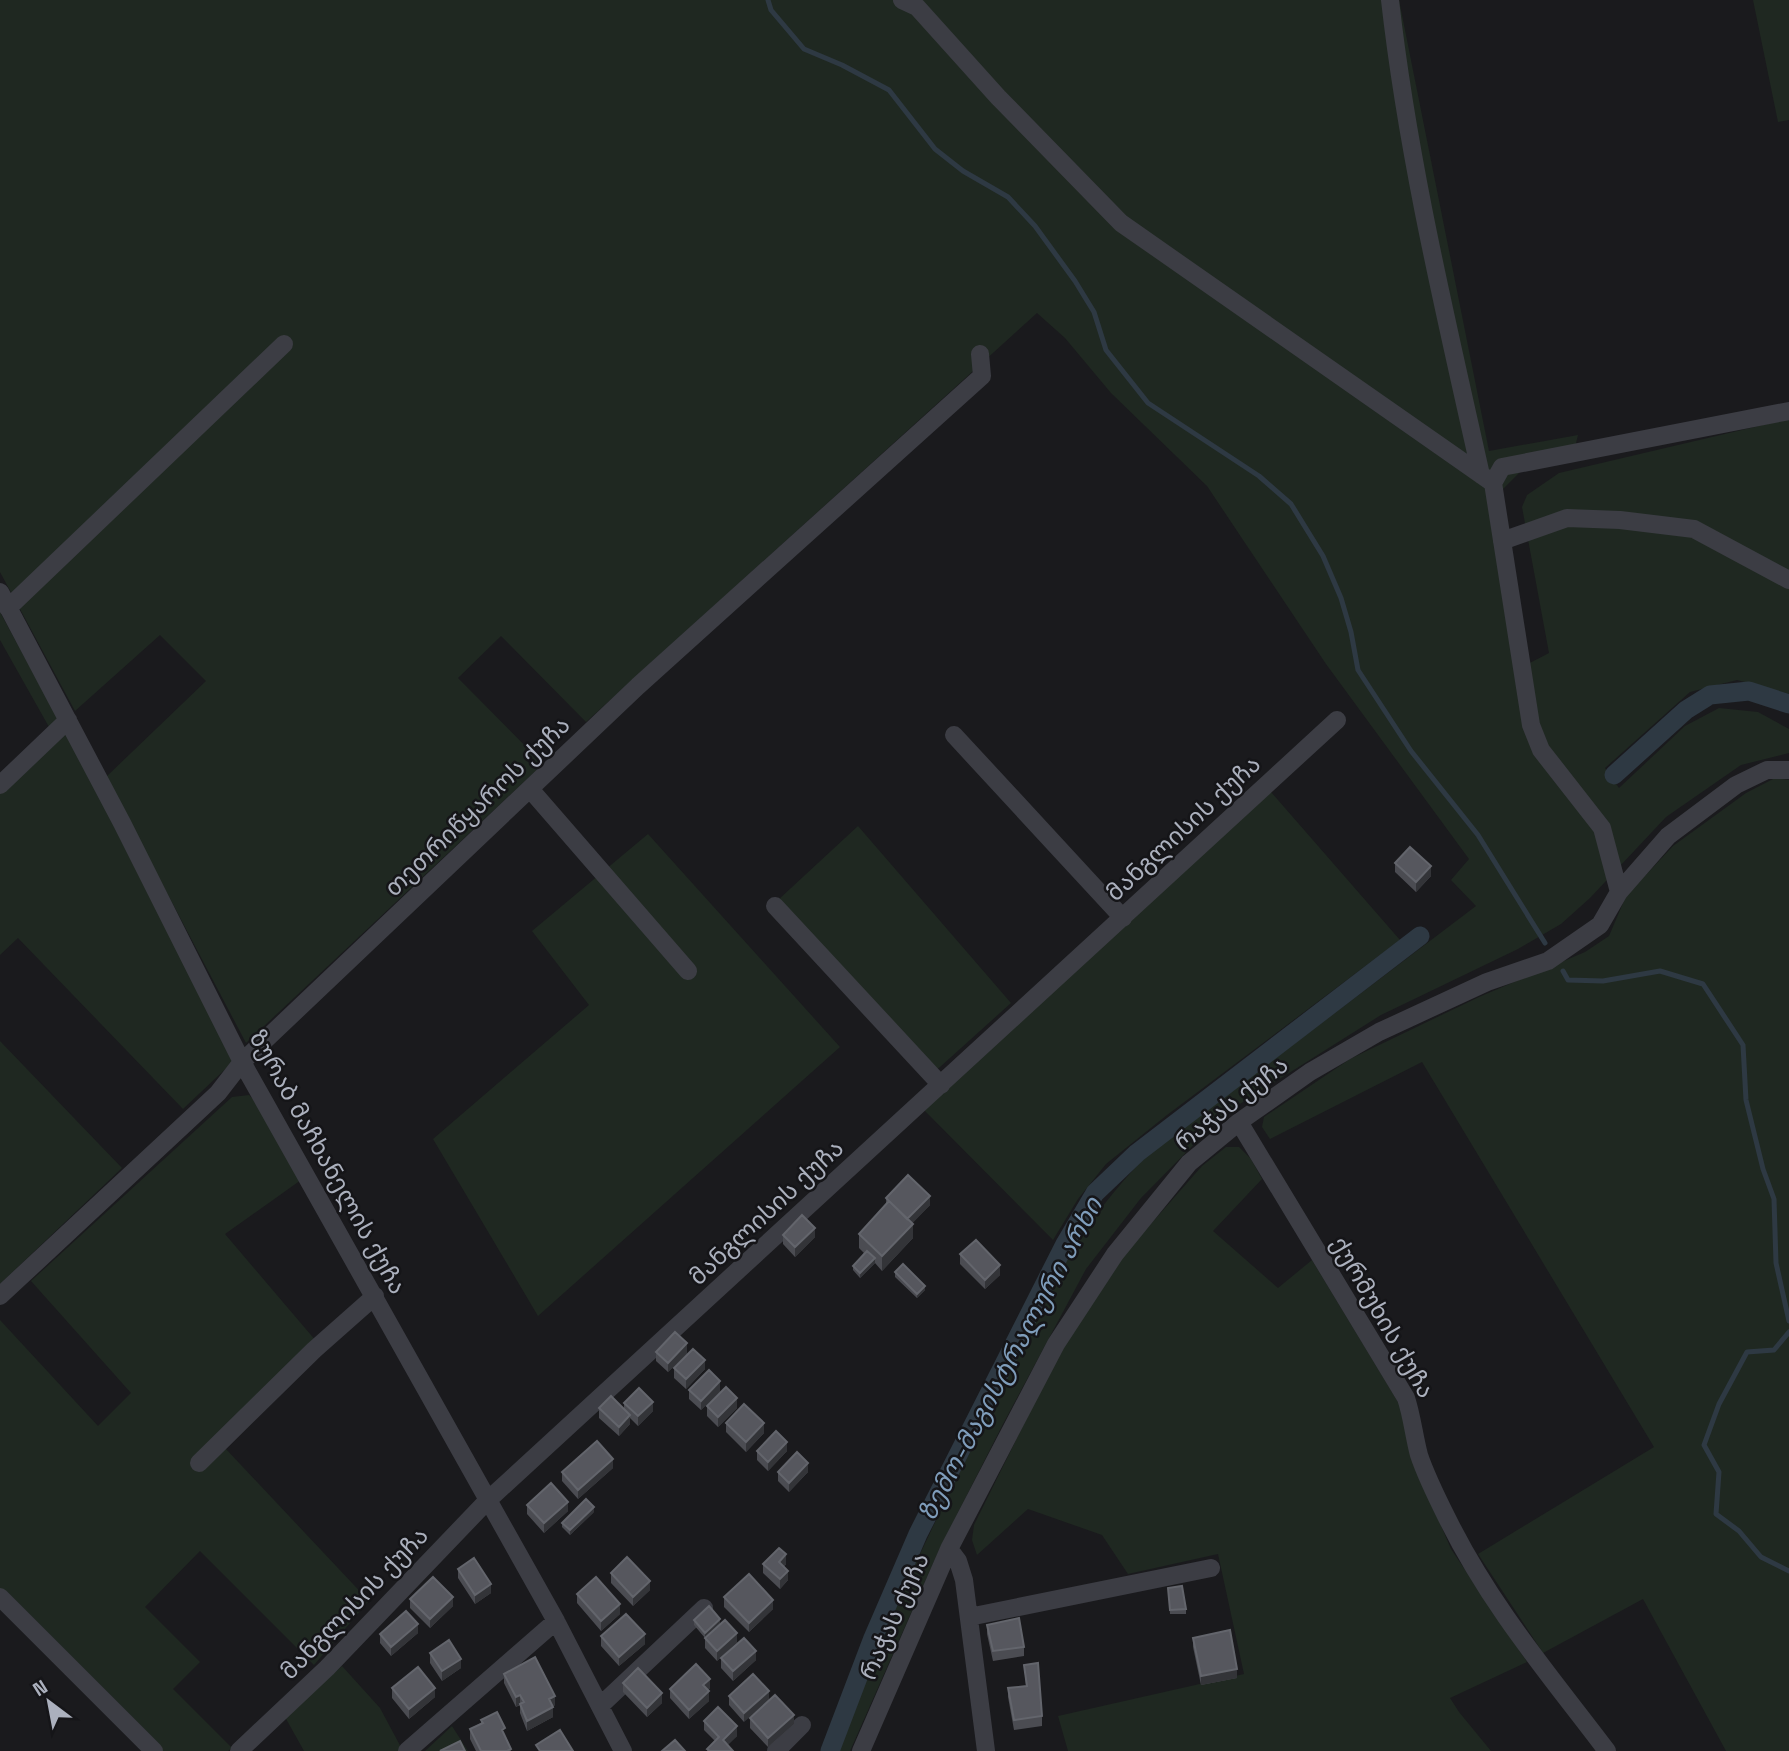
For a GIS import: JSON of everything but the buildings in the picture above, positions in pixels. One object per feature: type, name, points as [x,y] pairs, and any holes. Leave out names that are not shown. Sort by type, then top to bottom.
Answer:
[{"type":"street","points":[[902,0],[917,7],[998,97],[1121,223],[1487,479]]},
{"type":"street","points":[[1390,0],[1406,114],[1447,325],[1502,541],[1531,725],[1541,750],[1602,828],[1619,892]]},
{"type":"street","points":[[4,600],[284,344]]},
{"type":"street","name":"თეთრიწყაროს ქუჩა","points":[[0,1296],[218,1093],[242,1062],[638,686],[982,376],[980,354]]},
{"type":"street","points":[[1487,479],[1502,467],[1789,411]]},
{"type":"street","points":[[1502,541],[1567,518],[1620,520],[1695,528],[1789,580]]},
{"type":"street","name":"ზურაბ მაჩხანელის ქუჩა","points":[[4,600],[242,1062],[556,1621],[623,1751]]},
{"type":"street","points":[[0,785],[68,720]]},
{"type":"street","name":"მანგლისის ქუჩა","points":[[239,1751],[327,1668],[487,1502],[1337,720]]},
{"type":"street","points":[[954,735],[1122,918]]},
{"type":"street","name":"რაჭას ქუჩა","points":[[861,1751],[949,1549],[1056,1344],[1115,1254],[1189,1163],[1239,1122],[1310,1072],[1380,1032],[1487,982],[1548,961],[1600,925],[1619,892],[1668,836],[1736,785],[1767,770],[1789,770]]},
{"type":"street","points":[[530,789],[688,971]]},
{"type":"street","points":[[775,906],[941,1085]]},
{"type":"street","name":"ქურმუხის ქუჩა","points":[[1239,1122],[1406,1398],[1413,1419],[1419,1455],[1466,1557],[1540,1666],[1607,1751]]},
{"type":"street","points":[[199,1463],[314,1350],[375,1296]]},
{"type":"street","points":[[949,1549],[958,1561],[964,1580],[986,1751]]},
{"type":"street","points":[[969,1617],[1211,1568]]},
{"type":"street","points":[[0,1597],[155,1751]]},
{"type":"street","points":[[600,1706],[704,1608]]},
{"type":"street","points":[[407,1751],[556,1621]]},
{"type":"street","points":[[776,1751],[802,1726]]},
{"type":"shaded area","points":[[0,0],[1399,0],[1489,451],[1578,435],[1575,447],[1527,465],[1488,504],[1524,666],[1549,653],[1522,507],[1527,495],[1559,473],[1789,419],[1789,694],[1737,680],[1690,692],[1605,768],[1619,788],[1685,726],[1719,708],[1758,712],[1789,729],[1789,753],[1741,765],[1666,817],[1590,898],[1561,924],[1518,949],[1381,1015],[1224,1114],[1141,1198],[1086,1269],[1003,1424],[939,1550],[850,1751],[834,1751],[882,1634],[1068,1257],[1085,1230],[1145,1157],[1476,906],[1451,880],[1469,859],[1326,664],[1207,486],[1111,393],[1065,338],[1037,313],[586,722],[501,636],[458,678],[543,764],[246,1043],[106,777],[206,681],[160,635],[75,711],[0,572]]},
{"type":"shaded area","points":[[1753,0],[1789,0],[1789,120],[1778,122]]},
{"type":"shaded area","points":[[0,612],[121,834],[236,1059],[183,1109],[18,938],[0,955],[0,776],[49,727],[0,640]]},
{"type":"shaded area","points":[[1775,778],[1789,780],[1789,1751],[1726,1751],[1643,1599],[1543,1653],[1478,1554],[1654,1447],[1422,1062],[1270,1139],[1262,1127],[1264,1117],[1350,1059],[1479,997],[1585,952],[1609,936],[1626,896],[1673,846],[1746,793]]},
{"type":"shaded area","points":[[1271,792],[1400,940],[1106,1164],[1078,1199],[1053,1240],[923,1109]]},
{"type":"shaded area","points":[[858,826],[1011,1003],[930,1076],[777,901]]},
{"type":"shaded area","points":[[648,834],[840,1047],[538,1316],[433,1139],[589,1005],[532,931]]},
{"type":"shaded area","points":[[0,1041],[122,1168],[0,1284]]},
{"type":"shaded area","points":[[249,1095],[269,1115],[301,1180],[225,1234],[322,1348],[225,1448],[369,1601],[314,1665],[200,1551],[145,1607],[200,1662],[173,1689],[232,1748],[228,1751],[142,1751],[0,1609],[0,1320],[98,1426],[131,1393],[31,1281],[232,1097]]},
{"type":"shaded area","points":[[1226,1147],[1239,1147],[1251,1159],[1262,1179],[1213,1231],[1278,1288],[1312,1260],[1403,1410],[1413,1460],[1451,1549],[1527,1662],[1450,1698],[1491,1751],[1068,1751],[1058,1716],[1244,1674],[1218,1554],[1128,1574],[1102,1535],[1028,1509],[977,1555],[972,1540],[974,1525],[1058,1355],[1127,1251],[1202,1166]]},
{"type":"shaded area","points":[[342,1666],[380,1708],[403,1751],[304,1751],[285,1717]]},
{"type":"shaded area","points":[[452,1726],[468,1751],[425,1751]]},
{"type":"waterway","points":[[768,0],[771,10],[804,49],[889,90],[935,149],[963,171],[1008,197],[1035,226],[1075,281],[1094,312],[1106,350],[1148,403],[1259,476],[1291,504],[1323,556],[1341,598],[1358,670],[1411,751],[1478,835],[1545,943]]},
{"type":"waterway","name":"ზემო-მაგისტრალური არხი","points":[[1614,775],[1686,710],[1710,695],[1749,691],[1789,704]]},
{"type":"waterway","name":"ზემო-მაგისტრალური არხი","points":[[830,1751],[873,1638],[918,1534],[1065,1244],[1095,1193],[1137,1153],[1420,936]]},
{"type":"waterway","points":[[1563,971],[1568,980],[1603,981],[1660,971],[1703,984],[1743,1045],[1746,1100],[1763,1169],[1774,1199],[1776,1263],[1789,1321]]},
{"type":"waterway","points":[[1789,1332],[1774,1350],[1747,1352],[1719,1404],[1704,1445],[1719,1472],[1716,1514],[1739,1531],[1761,1557],[1789,1571]]}]
